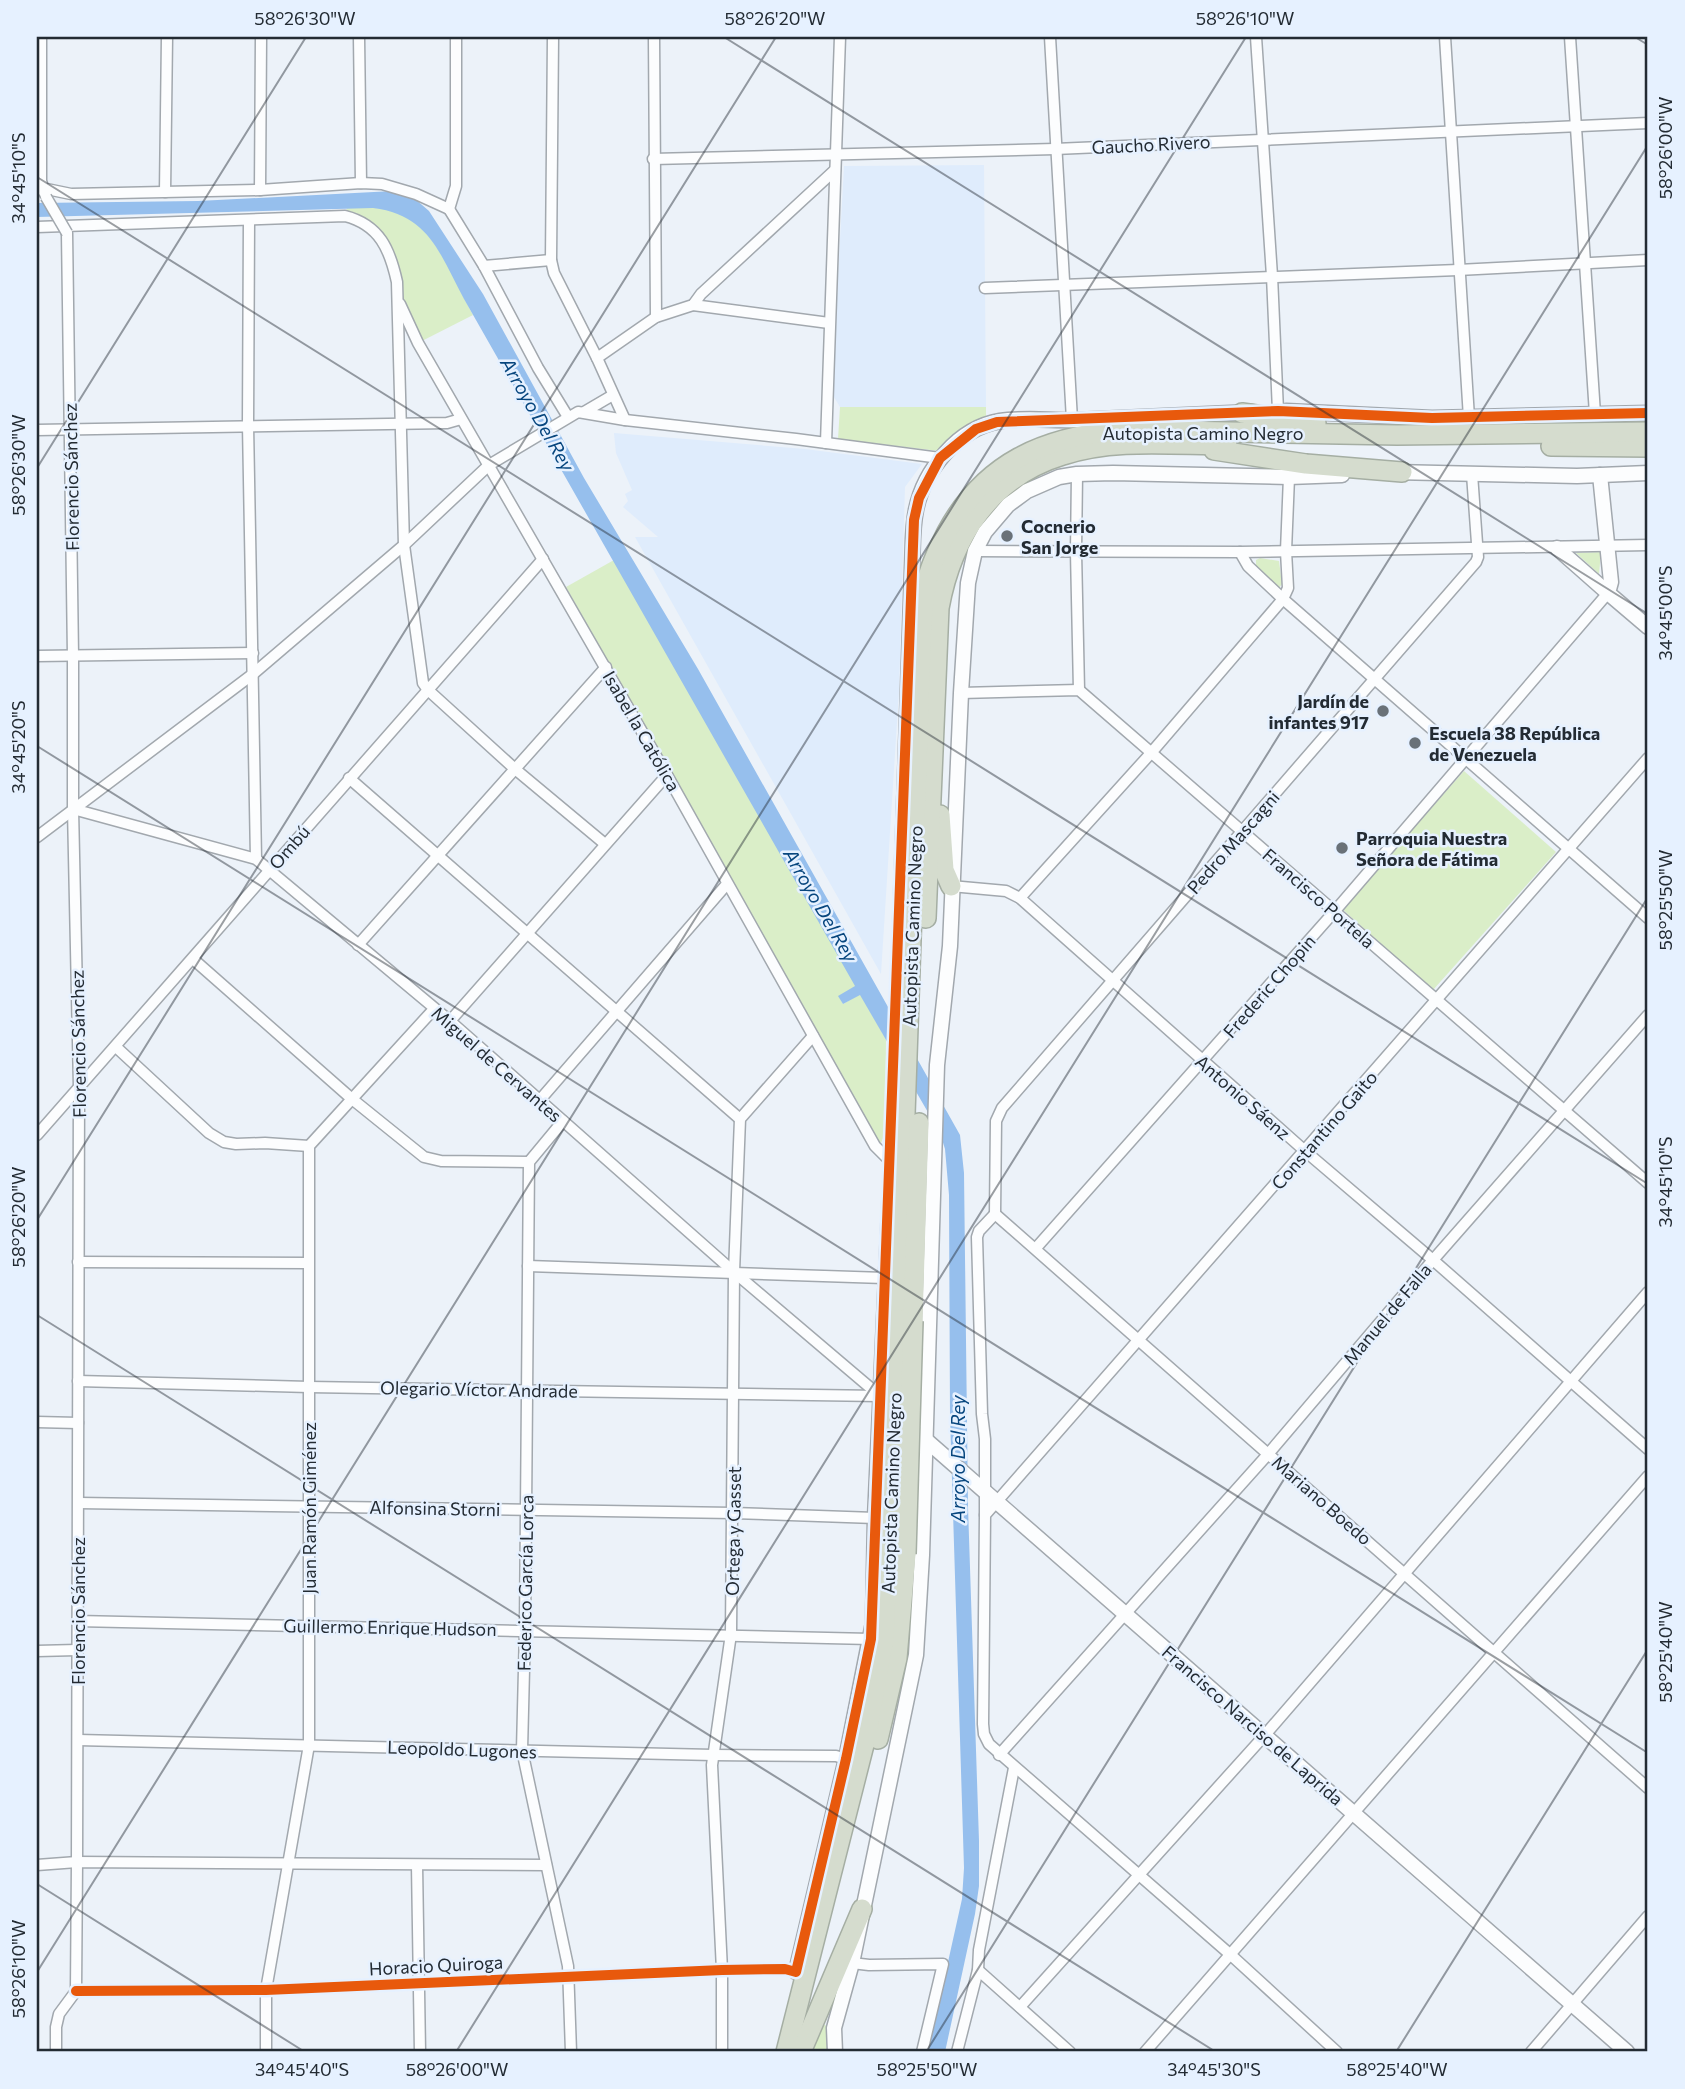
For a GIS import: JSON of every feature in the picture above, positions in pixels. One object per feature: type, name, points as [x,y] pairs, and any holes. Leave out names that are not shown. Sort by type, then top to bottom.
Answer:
[{"type":"highway","points":[[1241,412],[1397,435]]},
{"type":"highway","name":"Autopista Camino Negro","points":[[793,2051],[892,1683],[901,1618],[897,1551],[913,1113],[910,996],[922,619],[928,576],[955,518],[968,500],[998,470],[1023,454],[1083,434],[1119,430],[1397,435],[1648,432]]},
{"type":"highway","name":"Autopista Camino Negro","points":[[910,996],[943,584],[964,532],[976,514],[1008,483],[1063,454],[1129,445],[1648,447]]},
{"type":"highway","points":[[1178,445],[1306,464],[1402,472]]},
{"type":"highway","points":[[933,719],[944,870],[951,886]]},
{"type":"highway","points":[[793,2051],[862,1909]]},
{"type":"highway","points":[[793,2051],[785,2024],[796,1972]]},
{"type":"street","name":"Florencio Sánchez","points":[[41,37],[42,192],[67,233],[71,429],[72,809],[79,1087],[76,1991]]},
{"type":"street","points":[[165,192],[167,37]]},
{"type":"street","points":[[260,190],[261,37]]},
{"type":"street","points":[[359,37],[361,183]]},
{"type":"street","points":[[449,209],[456,186],[456,37]]},
{"type":"street","points":[[553,37],[551,260],[554,273],[625,420]]},
{"type":"street","points":[[653,37],[656,317]]},
{"type":"street","points":[[826,443],[841,37]]},
{"type":"street","points":[[1050,37],[1072,421]]},
{"type":"street","points":[[1256,37],[1278,411]]},
{"type":"street","points":[[1445,37],[1469,418]]},
{"type":"street","points":[[1570,37],[1595,414]]},
{"type":"street","name":"Gaucho Rivero","points":[[653,159],[1055,149],[1648,123]]},
{"type":"street","points":[[693,305],[701,294],[835,170]]},
{"type":"street","points":[[42,192],[71,194],[260,190],[361,183],[400,188],[449,209],[568,417]]},
{"type":"street","points":[[37,227],[345,216],[363,222],[377,232],[393,261],[397,298],[404,545],[422,677],[428,690],[515,769],[605,844]]},
{"type":"street","points":[[249,220],[248,425],[256,859]]},
{"type":"street","points":[[484,266],[551,260]]},
{"type":"street","points":[[985,288],[1648,260]]},
{"type":"street","name":"Isabel la Católica","points":[[397,298],[461,419],[606,667],[875,1146],[890,1161]]},
{"type":"street","points":[[597,358],[656,317],[693,305],[829,323]]},
{"type":"street","points":[[37,837],[253,674],[404,545],[489,465],[568,417],[584,412],[613,395]]},
{"type":"street","points":[[796,1972],[871,1639],[890,1161],[895,1080],[910,996],[914,520],[919,498],[940,458],[958,441],[985,425],[1016,419],[1072,421],[1278,411],[1469,418],[1648,413]]},
{"type":"street","points":[[584,412],[625,420],[940,458]]},
{"type":"street","points":[[37,429],[447,423],[461,419]]},
{"type":"street","points":[[835,2052],[834,2028],[852,1963],[916,1655],[922,1555],[937,1065],[950,946],[968,583],[975,551],[985,532],[1008,505],[1045,482],[1077,474],[1289,477],[1402,472],[1600,475],[1648,473]]},
{"type":"street","points":[[961,693],[1079,690],[1077,474]]},
{"type":"street","points":[[1472,474],[1477,549]]},
{"type":"street","points":[[1600,475],[1611,582],[1608,593]]},
{"type":"street","points":[[1020,898],[1151,753],[1283,599],[1287,588],[1289,477]]},
{"type":"street","points":[[975,551],[1240,552],[1648,545]]},
{"type":"street","points":[[1557,548],[1648,627]]},
{"type":"street","name":"Pedro Mascagni","points":[[995,1214],[996,1121],[1002,1108],[1476,562],[1477,549]]},
{"type":"street","points":[[1240,552],[1248,566],[1283,599],[1648,919]]},
{"type":"street","name":"Ombú","points":[[37,1135],[542,559]]},
{"type":"street","name":"Frederic Chopin","points":[[1036,1248],[1334,912],[1608,593]]},
{"type":"street","points":[[37,656],[253,653]]},
{"type":"street","points":[[358,945],[606,667]]},
{"type":"street","name":"Francisco Portela","points":[[1079,690],[1648,1183]]},
{"type":"street","name":"Constantino Gaito","points":[[985,1515],[1648,758]]},
{"type":"street","points":[[450,1021],[667,775]]},
{"type":"street","points":[[349,778],[740,1119],[813,1036]]},
{"type":"street","name":"Miguel de Cervantes","points":[[72,809],[256,859],[450,1021],[734,1272],[880,1396]]},
{"type":"street","points":[[539,1101],[727,884]]},
{"type":"street","name":"Antonio Sáenz","points":[[951,886],[1006,891],[1020,898],[1202,1061],[1648,1449]]},
{"type":"street","points":[[193,959],[352,1099],[411,1147],[432,1160],[529,1163],[563,1121]]},
{"type":"street","points":[[116,1047],[209,1133],[224,1142],[309,1146],[435,1009]]},
{"type":"street","name":"Manuel de Falla","points":[[999,1755],[1269,1453],[1433,1260],[1648,1015]]},
{"type":"street","name":"Ortega y Gasset","points":[[722,2052],[722,1970],[713,1755],[731,1634],[734,1272],[740,1119]]},
{"type":"street","name":"Juan Ramón Giménez","points":[[265,2052],[266,1990],[309,1745],[309,1146]]},
{"type":"street","name":"Federico García Lorca","points":[[529,1163],[527,1510],[522,1750],[569,1977],[571,2052]]},
{"type":"street","points":[[995,1214],[979,1231],[977,1237],[980,1485],[985,1515],[984,1734],[989,1744],[1014,1769],[1231,1955],[1336,2052]]},
{"type":"street","name":"Mariano Boedo","points":[[995,1214],[1648,1788]]},
{"type":"street","points":[[78,1262],[307,1263]]},
{"type":"street","points":[[528,1266],[884,1278]]},
{"type":"street","points":[[1020,2007],[1264,1736],[1648,1292]]},
{"type":"street","name":"Olegario Víctor Andrade","points":[[78,1381],[880,1396]]},
{"type":"street","name":"Francisco Narciso de Laprida","points":[[880,1396],[924,1438],[1627,2052]]},
{"type":"street","points":[[37,1422],[78,1423]]},
{"type":"street","points":[[1145,2052],[1648,1476]]},
{"type":"street","name":"Alfonsina Storni","points":[[79,1503],[309,1505],[874,1518]]},
{"type":"street","name":"Guillermo Enrique Hudson","points":[[77,1621],[525,1629],[871,1639]]},
{"type":"street","points":[[37,1651],[77,1650]]},
{"type":"street","name":"Leopoldo Lugones","points":[[78,1740],[836,1756],[846,1759]]},
{"type":"street","points":[[957,2052],[978,1970],[979,1950],[1014,1769]]},
{"type":"street","points":[[37,1865],[77,1862],[546,1865]]},
{"type":"street","points":[[417,1865],[420,2052]]},
{"type":"street","points":[[1531,2052],[1648,1916]]},
{"type":"street","points":[[852,1963],[943,1964],[922,2052]]},
{"type":"street","name":"Horacio Quiroga","points":[[76,1991],[266,1990],[722,1970],[785,1969],[796,1972]]},
{"type":"street","points":[[978,1970],[1070,2052]]},
{"type":"street","points":[[56,2052],[59,2014],[76,1991]]},
{"type":"shaded area","points":[[984,165],[986,407],[840,407],[832,386],[844,166]]},
{"type":"shaded area","points":[[614,433],[805,449],[922,464],[905,487],[899,691],[881,974],[635,537],[658,537],[623,507],[628,501],[625,494],[632,490],[616,453]]},
{"type":"green space","points":[[347,208],[385,209],[417,224],[440,251],[473,315],[418,343],[402,310],[387,246],[345,216]]},
{"type":"green space","points":[[840,407],[986,407],[986,420],[939,451],[838,439]]},
{"type":"green space","points":[[1601,552],[1599,574],[1576,553]]},
{"type":"green space","points":[[1260,558],[1279,561],[1282,584],[1279,588],[1256,566],[1256,560]]},
{"type":"green space","points":[[614,560],[856,986],[839,996],[843,1004],[860,994],[886,1039],[885,1133],[881,1143],[875,1139],[566,587]]},
{"type":"green space","points":[[1464,771],[1556,852],[1433,990],[1342,909]]},
{"type":"green space","points":[[822,2024],[827,2026],[829,2052],[813,2052]]},
{"type":"water","name":"Arroyo Del Rey","points":[[393,191],[414,198],[429,211],[483,294],[584,478],[698,669],[960,1135],[964,1173],[968,1507],[979,1886],[945,2052],[928,2052],[962,1899],[964,1868],[950,1415],[949,1195],[945,1149],[940,1133],[860,995],[843,1004],[838,996],[855,986],[440,253],[421,228],[392,212],[373,208],[37,217],[37,203],[198,201]]},
{"type":"cycle path","points":[[76,1991],[266,1990],[722,1970],[785,1969],[796,1972],[871,1639],[914,520],[919,498],[940,458],[976,429],[997,422],[1278,411],[1432,418],[1648,413]]},
{"type":"place","name":"Cocnerio San Jorge","points":[[1007,536]]},
{"type":"place","name":"Jardín de infantes 917","points":[[1383,711]]},
{"type":"place","name":"Escuela 38 República de Venezuela","points":[[1415,743]]},
{"type":"place","name":"Parroquia Nuestra Señora de Fátima","points":[[1342,848]]}]
